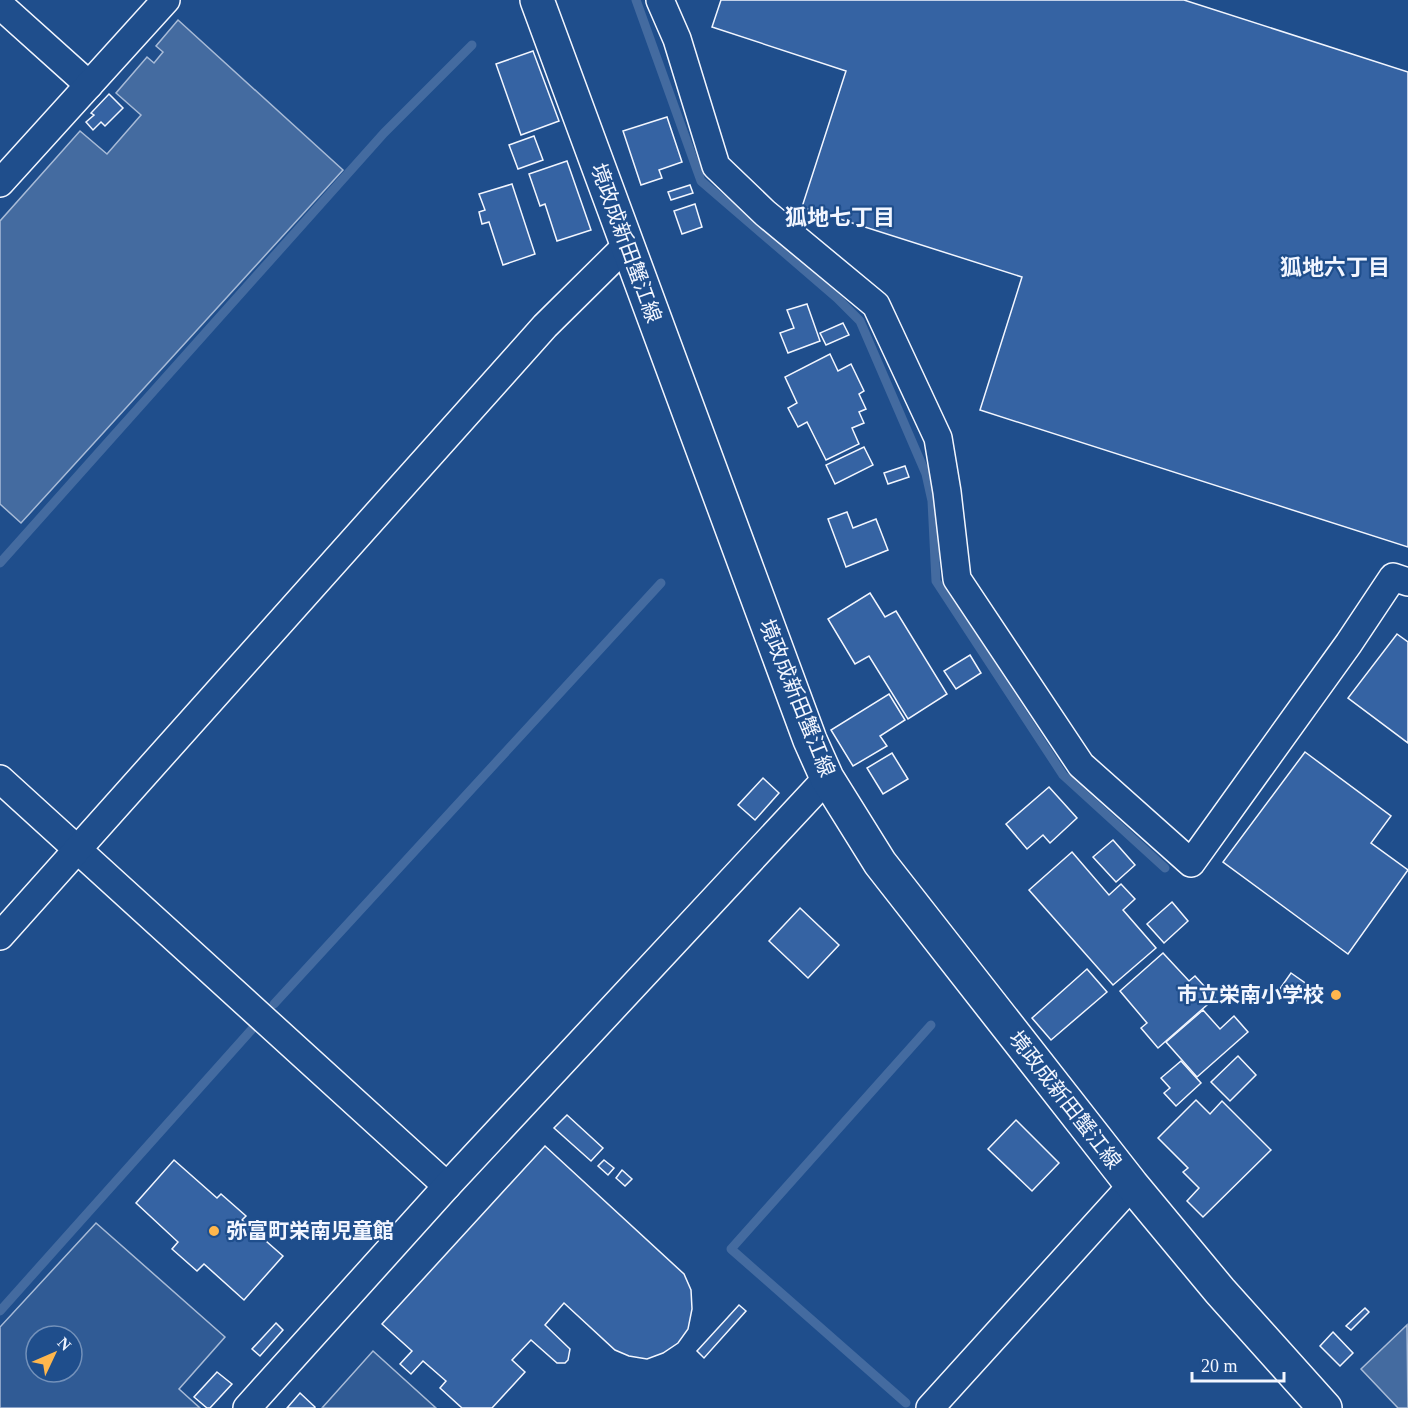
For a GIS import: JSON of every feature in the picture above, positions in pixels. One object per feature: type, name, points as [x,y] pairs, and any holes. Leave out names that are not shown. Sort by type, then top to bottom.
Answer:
[{"type":"main road","name":"境政成新田蟹江線","points":[[537,0],[810,740],[827,778],[880,863],[1132,1185],[1220,1291],[1324,1408]]},
{"type":"street","points":[[0,183],[166,0]]},
{"type":"street","points":[[660,0],[677,39],[716,166],[765,213],[876,305],[939,438],[957,579],[1081,765],[1191,863],[1350,643],[1393,577],[1408,582]]},
{"type":"street","points":[[0,5],[88,86]]},
{"type":"street","points":[[0,936],[545,326],[627,245]]},
{"type":"street","points":[[247,1408],[447,1186],[827,778]]},
{"type":"street","points":[[0,779],[447,1186]]},
{"type":"street","points":[[930,1408],[1132,1185]]},
{"type":"shaded area","points":[[178,20],[343,170],[21,523],[0,504],[0,221],[80,131],[107,154],[141,115],[116,93],[147,57],[154,63],[163,52],[156,46]]},
{"type":"shaded area","points":[[96,1223],[225,1337],[179,1389],[200,1408],[0,1408],[0,1327]]},
{"type":"shaded area","points":[[1407,1325],[1408,1408],[1398,1408],[1361,1369]]},
{"type":"shaded area","points":[[373,1351],[436,1408],[322,1408]]},
{"type":"building","points":[[721,0],[1184,0],[1408,72],[1408,547],[980,410],[1022,277],[802,207],[846,71],[712,27]]},
{"type":"building","points":[[533,51],[559,121],[521,135],[496,64]]},
{"type":"building","points":[[109,94],[123,108],[105,126],[101,122],[93,130],[86,122],[94,115],[91,113]]},
{"type":"building","points":[[667,117],[682,162],[659,170],[662,178],[641,185],[623,131]]},
{"type":"building","points":[[534,136],[543,160],[518,169],[509,145]]},
{"type":"building","points":[[567,161],[591,230],[557,241],[545,204],[540,206],[529,174]]},
{"type":"building","points":[[512,184],[535,254],[503,265],[489,222],[482,224],[479,212],[485,210],[479,194]]},
{"type":"building","points":[[690,185],[693,193],[671,200],[668,192]]},
{"type":"building","points":[[695,204],[702,227],[682,234],[674,211]]},
{"type":"building","points":[[807,304],[820,341],[788,353],[780,333],[794,328],[787,310]]},
{"type":"building","points":[[843,323],[849,335],[826,345],[820,333]]},
{"type":"building","points":[[830,354],[838,371],[851,364],[864,391],[859,394],[866,409],[859,412],[864,423],[852,428],[859,444],[826,460],[807,422],[798,427],[788,408],[797,403],[785,377]]},
{"type":"building","points":[[864,447],[873,465],[835,484],[826,465]]},
{"type":"building","points":[[905,466],[909,477],[888,484],[884,473]]},
{"type":"building","points":[[847,512],[853,528],[876,519],[888,550],[846,567],[828,519]]},
{"type":"building","points":[[870,593],[885,617],[896,611],[947,694],[908,719],[869,656],[855,664],[828,619]]},
{"type":"building","points":[[1397,634],[1408,642],[1408,743],[1348,698]]},
{"type":"building","points":[[970,655],[981,673],[956,689],[944,671]]},
{"type":"building","points":[[889,694],[905,720],[880,736],[887,746],[853,766],[831,730]]},
{"type":"building","points":[[1305,752],[1391,816],[1371,843],[1408,870],[1348,954],[1223,862]]},
{"type":"building","points":[[892,753],[908,779],[883,794],[867,768]]},
{"type":"building","points":[[763,778],[779,793],[755,820],[738,805]]},
{"type":"building","points":[[1049,787],[1077,818],[1050,843],[1043,835],[1027,849],[1006,824]]},
{"type":"building","points":[[1113,840],[1135,865],[1116,882],[1093,857]]},
{"type":"building","points":[[1072,852],[1109,895],[1121,884],[1135,899],[1123,910],[1156,948],[1113,985],[1029,890]]},
{"type":"building","points":[[1172,902],[1188,921],[1164,943],[1147,924]]},
{"type":"building","points":[[800,908],[839,945],[808,978],[769,941]]},
{"type":"building","points":[[1163,953],[1189,981],[1195,976],[1215,998],[1158,1048],[1141,1028],[1147,1023],[1120,991]]},
{"type":"building","points":[[1087,969],[1107,992],[1051,1040],[1032,1018]]},
{"type":"building","points":[[1291,973],[1308,985],[1295,1002],[1279,990]]},
{"type":"building","points":[[1203,1010],[1220,1029],[1234,1016],[1248,1032],[1197,1077],[1166,1042]]},
{"type":"building","points":[[1238,1056],[1256,1075],[1230,1101],[1211,1082]]},
{"type":"building","points":[[1181,1061],[1201,1083],[1176,1106],[1164,1093],[1170,1088],[1161,1078]]},
{"type":"building","points":[[1196,1100],[1210,1114],[1222,1101],[1271,1150],[1203,1217],[1187,1201],[1199,1188],[1183,1172],[1188,1168],[1158,1138]]},
{"type":"building","points":[[567,1115],[603,1148],[591,1161],[554,1128]]},
{"type":"building","points":[[1016,1120],[1059,1163],[1032,1191],[988,1149]]},
{"type":"building","points":[[545,1146],[684,1274],[691,1290],[692,1309],[688,1329],[678,1343],[663,1353],[647,1359],[629,1356],[615,1350],[564,1303],[545,1325],[570,1349],[568,1360],[565,1363],[557,1363],[531,1340],[512,1360],[525,1372],[492,1408],[462,1408],[440,1388],[446,1381],[423,1361],[411,1374],[400,1364],[412,1351],[382,1324]]},
{"type":"building","points":[[174,1160],[217,1198],[221,1194],[246,1216],[242,1220],[283,1256],[244,1300],[204,1264],[197,1271],[172,1249],[178,1242],[136,1203]]},
{"type":"building","points":[[604,1160],[614,1168],[608,1175],[598,1166]]},
{"type":"building","points":[[622,1170],[632,1179],[625,1186],[616,1178]]},
{"type":"building","points":[[739,1305],[746,1311],[704,1358],[697,1351]]},
{"type":"building","points":[[1365,1308],[1369,1312],[1351,1330],[1346,1326]]},
{"type":"building","points":[[276,1323],[283,1330],[260,1356],[252,1349]]},
{"type":"building","points":[[1333,1332],[1353,1353],[1340,1366],[1320,1346]]},
{"type":"building","points":[[217,1372],[232,1384],[210,1408],[207,1408],[194,1397]]},
{"type":"building","points":[[300,1393],[315,1407],[315,1408],[287,1408]]},
{"type":"waterway","points":[[636,0],[701,181],[837,298],[860,321],[926,474],[932,501],[936,581],[1063,775],[1165,868]]},
{"type":"waterway","points":[[0,563],[384,133],[472,45]]},
{"type":"waterway","points":[[274,1004],[661,583]]},
{"type":"waterway","points":[[906,1403],[731,1249],[931,1025]]},
{"type":"waterway","points":[[0,1311],[253,1028]]},
{"type":"place","name":"市立栄南小学校","points":[[1336,995]]},
{"type":"place","name":"弥富町栄南児童館","points":[[214,1231]]},
{"type":"district","name":"狐地七丁目","points":[[840,217]]},
{"type":"district","name":"狐地六丁目","points":[[1335,267]]}]
